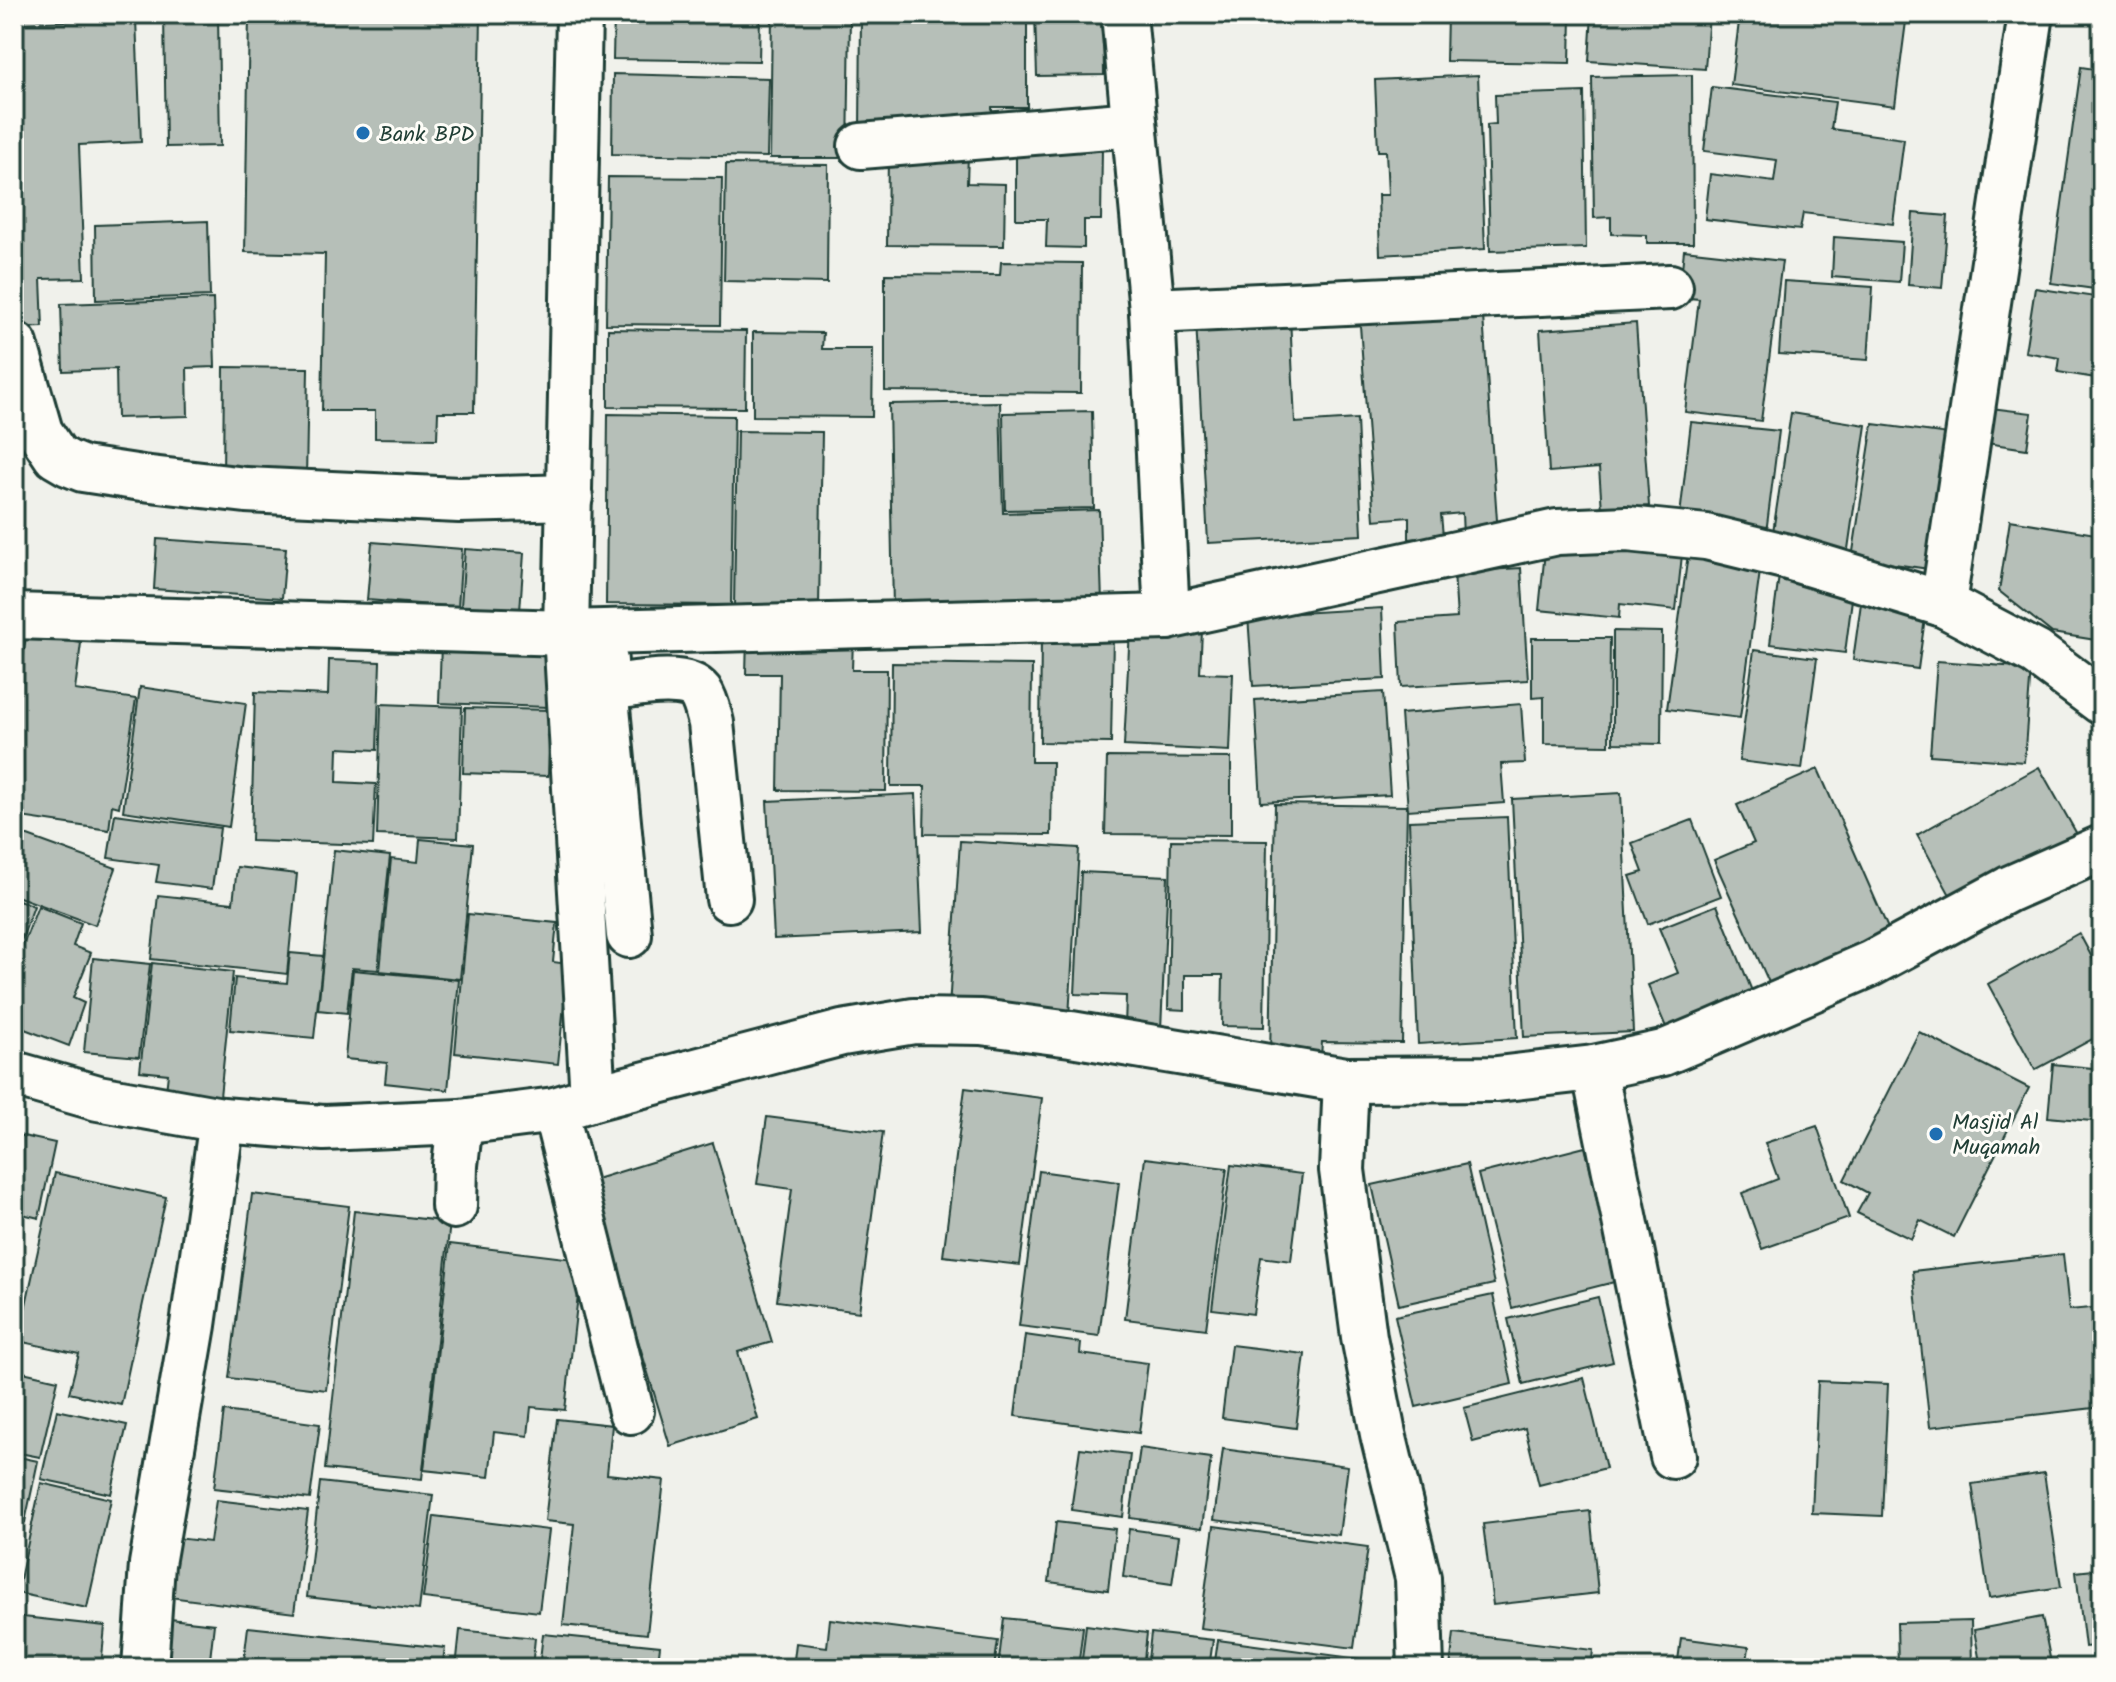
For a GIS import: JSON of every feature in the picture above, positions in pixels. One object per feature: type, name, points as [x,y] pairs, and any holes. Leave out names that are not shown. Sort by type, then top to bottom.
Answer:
[{"type":"street","points":[[579,14],[570,497],[586,632],[574,1104],[631,1411]]},
{"type":"street","points":[[1124,14],[1152,311],[1167,617]]},
{"type":"street","points":[[1943,604],[2031,14]]},
{"type":"street","points":[[861,146],[1134,124]]},
{"type":"street","points":[[1152,311],[1670,287]]},
{"type":"street","points":[[15,345],[40,432],[56,456],[83,469],[246,490],[459,500],[570,497]]},
{"type":"street","points":[[14,616],[586,632],[1167,617],[1557,532],[1627,529],[1706,537],[1788,557],[1943,604],[2036,653],[2102,702]]},
{"type":"street","points":[[586,632],[605,688],[629,935]]},
{"type":"street","points":[[605,688],[671,681],[693,685],[701,693],[711,723],[729,899]]},
{"type":"street","points":[[14,1074],[98,1098],[222,1120],[324,1128],[460,1122],[574,1104],[842,1033],[914,1021],[981,1022],[1071,1034],[1346,1080],[1497,1079],[1594,1068],[1663,1053],[1870,964],[2009,889],[2102,848]]},
{"type":"street","points":[[1594,1068],[1673,1456]]},
{"type":"street","points":[[1346,1080],[1342,1170],[1364,1337],[1383,1434],[1418,1578],[1421,1668]]},
{"type":"street","points":[[145,1668],[152,1564],[193,1325],[222,1120]]},
{"type":"street","points":[[454,1206],[460,1122]]},
{"type":"building","points":[[14,14],[137,14],[137,15],[14,19]]},
{"type":"building","points":[[164,14],[218,14],[220,146],[166,147]]},
{"type":"building","name":"Bank BPD","points":[[249,14],[481,14],[474,412],[438,412],[437,439],[375,438],[375,411],[322,411],[325,254],[245,252]]},
{"type":"building","points":[[614,14],[760,14],[759,61],[613,59]]},
{"type":"building","points":[[772,14],[850,14],[848,158],[770,158]]},
{"type":"building","points":[[861,14],[1027,14],[1027,107],[992,107],[992,131],[860,131]]},
{"type":"building","points":[[1035,14],[1103,14],[1104,75],[1037,76]]},
{"type":"building","points":[[1447,14],[1571,14],[1570,63],[1446,61]]},
{"type":"building","points":[[1592,14],[1709,14],[1705,69],[1589,61]]},
{"type":"building","points":[[1740,14],[1907,14],[1895,106],[1731,85]]},
{"type":"building","points":[[2098,14],[2102,14],[2102,56],[2093,55]]},
{"type":"building","points":[[136,19],[141,142],[79,145],[84,278],[41,279],[43,327],[14,328],[14,23]]},
{"type":"building","points":[[2081,67],[2102,70],[2102,290],[2051,283]]},
{"type":"building","points":[[613,74],[769,78],[767,157],[612,154]]},
{"type":"building","points":[[1478,75],[1485,249],[1380,255],[1378,195],[1388,195],[1386,151],[1378,151],[1375,80]]},
{"type":"building","points":[[1692,75],[1693,243],[1647,243],[1647,235],[1611,234],[1611,217],[1594,218],[1592,77]]},
{"type":"building","points":[[1712,87],[1835,102],[1831,129],[1904,139],[1893,224],[1803,213],[1800,230],[1705,219],[1710,174],[1774,182],[1777,160],[1704,151]]},
{"type":"building","points":[[1584,92],[1586,248],[1490,251],[1487,125],[1496,124],[1495,95]]},
{"type":"building","points":[[1016,147],[1102,148],[1101,220],[1084,220],[1084,248],[1046,247],[1047,219],[1016,219]]},
{"type":"building","points":[[888,153],[968,154],[967,183],[1005,184],[1004,246],[887,245]]},
{"type":"building","points":[[726,164],[828,165],[827,283],[724,281]]},
{"type":"building","points":[[608,177],[722,178],[720,325],[606,324]]},
{"type":"building","points":[[1913,213],[1948,216],[1942,288],[1908,285]]},
{"type":"building","points":[[208,221],[210,296],[96,300],[95,225]]},
{"type":"building","points":[[1834,237],[1902,242],[1899,282],[1832,277]]},
{"type":"building","points":[[1684,250],[1782,261],[1761,421],[1685,412],[1699,299],[1679,297]]},
{"type":"building","points":[[1001,262],[1082,263],[1081,393],[885,391],[885,274],[1000,275]]},
{"type":"building","points":[[1784,281],[1873,287],[1868,360],[1779,354]]},
{"type":"building","points":[[2035,288],[2102,298],[2102,379],[2058,372],[2060,358],[2025,352]]},
{"type":"building","points":[[213,299],[215,367],[187,368],[188,416],[117,418],[116,369],[63,371],[61,304]]},
{"type":"building","points":[[1290,316],[1295,423],[1357,419],[1362,535],[1208,543],[1196,321]]},
{"type":"building","points":[[1483,316],[1498,535],[1463,537],[1462,513],[1441,515],[1443,536],[1409,539],[1409,517],[1374,520],[1360,325]]},
{"type":"building","points":[[1636,323],[1649,506],[1602,510],[1599,468],[1549,472],[1540,330]]},
{"type":"building","points":[[608,329],[746,331],[745,408],[608,407]]},
{"type":"building","points":[[753,332],[823,333],[822,349],[873,349],[872,417],[753,416]]},
{"type":"building","points":[[224,367],[308,368],[306,480],[223,479]]},
{"type":"building","points":[[1000,402],[1003,513],[1099,510],[1102,603],[893,608],[889,404]]},
{"type":"building","points":[[1991,408],[2032,413],[2027,449],[1986,443]]},
{"type":"building","points":[[1092,411],[1094,508],[1005,510],[1003,413]]},
{"type":"building","points":[[1791,413],[1866,425],[1847,556],[1771,545]]},
{"type":"building","points":[[608,414],[734,416],[731,605],[606,604]]},
{"type":"building","points":[[1691,422],[1779,431],[1766,533],[1679,524]]},
{"type":"building","points":[[1873,424],[1949,434],[1929,569],[1852,558]]},
{"type":"building","points":[[737,431],[822,432],[819,607],[734,606]]},
{"type":"building","points":[[2010,520],[2102,535],[2102,641],[2052,633],[1999,591]]},
{"type":"building","points":[[157,539],[286,548],[282,598],[154,589]]},
{"type":"building","points":[[1546,541],[1682,555],[1676,610],[1620,604],[1619,618],[1539,610]]},
{"type":"building","points":[[372,542],[462,549],[458,607],[367,600]]},
{"type":"building","points":[[465,549],[524,553],[520,611],[461,606]]},
{"type":"building","points":[[1688,554],[1761,564],[1740,718],[1667,709]]},
{"type":"building","points":[[1521,568],[1528,680],[1401,687],[1398,622],[1457,618],[1454,572]]},
{"type":"building","points":[[1779,575],[1854,584],[1845,653],[1770,644]]},
{"type":"building","points":[[1861,603],[1926,611],[1918,669],[1853,660]]},
{"type":"building","points":[[1382,608],[1385,679],[1253,686],[1248,616]]},
{"type":"building","points":[[1130,628],[1202,631],[1200,673],[1233,674],[1230,751],[1124,746]]},
{"type":"building","points":[[1613,631],[1662,632],[1661,744],[1613,743]]},
{"type":"building","points":[[26,635],[81,643],[75,690],[136,699],[119,807],[112,805],[109,830],[14,816],[14,721]]},
{"type":"building","points":[[1041,635],[1113,636],[1111,743],[1040,742]]},
{"type":"building","points":[[747,637],[853,639],[852,670],[887,670],[886,791],[778,790],[780,674],[746,674]]},
{"type":"building","points":[[1532,638],[1610,638],[1609,745],[1544,744],[1544,697],[1532,698]]},
{"type":"building","points":[[441,644],[550,648],[548,707],[439,703]]},
{"type":"building","points":[[1754,650],[1817,658],[1802,769],[1739,761]]},
{"type":"building","points":[[329,660],[380,662],[377,750],[338,748],[337,782],[376,784],[373,845],[251,841],[255,692],[328,695]]},
{"type":"building","points":[[1937,661],[2031,668],[2024,762],[1930,755]]},
{"type":"building","points":[[892,663],[1032,665],[1031,762],[1052,762],[1051,835],[924,834],[925,786],[891,786]]},
{"type":"building","points":[[140,687],[246,703],[229,827],[123,811]]},
{"type":"building","points":[[1383,692],[1390,795],[1261,802],[1255,700]]},
{"type":"building","points":[[381,704],[462,707],[458,838],[377,835]]},
{"type":"building","points":[[1521,704],[1525,763],[1501,764],[1504,803],[1408,810],[1401,714]]},
{"type":"building","points":[[465,708],[550,710],[548,776],[463,773]]},
{"type":"building","points":[[1107,757],[1231,758],[1231,835],[1105,834]]},
{"type":"building","points":[[2039,767],[2078,836],[1956,906],[1917,835]]},
{"type":"building","points":[[1818,769],[1894,942],[1775,996],[1714,860],[1754,843],[1737,805]]},
{"type":"building","points":[[1621,793],[1633,1032],[1524,1037],[1512,799]]},
{"type":"building","points":[[916,794],[922,932],[774,939],[767,801]]},
{"type":"building","points":[[1275,804],[1407,806],[1402,1043],[1322,1042],[1321,1058],[1270,1057]]},
{"type":"building","points":[[115,814],[220,828],[212,889],[156,882],[159,865],[108,858]]},
{"type":"building","points":[[1507,817],[1517,1038],[1418,1044],[1409,821]]},
{"type":"building","points":[[1692,820],[1721,896],[1648,924],[1630,876],[1643,872],[1632,843]]},
{"type":"building","points":[[14,831],[116,868],[95,925],[14,895]]},
{"type":"building","points":[[420,839],[473,844],[460,979],[380,971],[391,859],[418,862]]},
{"type":"building","points":[[1171,840],[1267,841],[1264,1027],[1222,1026],[1223,975],[1185,975],[1185,1010],[1168,1009]]},
{"type":"building","points":[[960,841],[1079,848],[1069,1017],[949,1008]]},
{"type":"building","points":[[334,850],[390,856],[378,970],[352,968],[347,1013],[318,1010]]},
{"type":"building","points":[[237,867],[297,874],[287,974],[151,959],[158,895],[233,903]]},
{"type":"building","points":[[1081,872],[1168,876],[1161,1029],[1125,1027],[1126,996],[1075,994]]},
{"type":"building","points":[[14,898],[34,906],[14,960]]},
{"type":"building","points":[[1717,905],[1754,996],[1668,1032],[1648,985],[1678,973],[1659,928]]},
{"type":"building","points":[[38,906],[81,923],[73,946],[91,953],[73,998],[84,1003],[69,1046],[14,1025],[14,969]]},
{"type":"building","points":[[468,914],[557,923],[553,962],[568,964],[558,1064],[455,1053]]},
{"type":"building","points":[[2079,933],[2102,976],[2102,1034],[2035,1070],[1988,984]]},
{"type":"building","points":[[290,953],[323,956],[314,1038],[230,1030],[235,978],[287,983]]},
{"type":"building","points":[[93,958],[150,964],[139,1057],[84,1052]]},
{"type":"building","points":[[152,963],[233,972],[219,1106],[165,1100],[168,1074],[140,1071]]},
{"type":"building","points":[[353,970],[459,980],[448,1090],[385,1083],[387,1063],[345,1059]]},
{"type":"building","name":"Masjid Al Muqamah","points":[[1919,1032],[2029,1088],[1954,1237],[1920,1220],[1911,1239],[1857,1213],[1868,1193],[1844,1180]]},
{"type":"building","points":[[2053,1064],[2102,1069],[2102,1122],[2048,1117]]},
{"type":"building","points":[[965,1088],[1042,1098],[1020,1265],[943,1256]]},
{"type":"building","points":[[767,1117],[883,1132],[859,1312],[777,1301],[792,1189],[757,1184]]},
{"type":"building","points":[[1817,1126],[1849,1218],[1762,1249],[1742,1193],[1778,1179],[1765,1143]]},
{"type":"building","points":[[14,1134],[55,1143],[39,1218],[18,1213],[14,1229]]},
{"type":"building","points":[[713,1143],[772,1342],[738,1352],[758,1419],[670,1446],[590,1181]]},
{"type":"building","points":[[1585,1147],[1618,1281],[1512,1308],[1478,1174]]},
{"type":"building","points":[[1145,1158],[1227,1168],[1206,1329],[1125,1319]]},
{"type":"building","points":[[1467,1164],[1494,1284],[1399,1305],[1372,1185]]},
{"type":"building","points":[[1231,1165],[1302,1174],[1291,1261],[1261,1257],[1253,1314],[1212,1309]]},
{"type":"building","points":[[1039,1171],[1119,1182],[1099,1336],[1019,1326]]},
{"type":"building","points":[[55,1173],[166,1197],[121,1405],[69,1393],[79,1354],[18,1341]]},
{"type":"building","points":[[252,1194],[349,1206],[326,1390],[229,1378]]},
{"type":"building","points":[[354,1211],[450,1222],[422,1479],[325,1469]]},
{"type":"building","points":[[450,1244],[582,1260],[565,1410],[531,1407],[528,1436],[494,1432],[489,1477],[424,1470]]},
{"type":"building","points":[[2063,1254],[2069,1310],[2102,1307],[2102,1407],[1930,1427],[1913,1271]]},
{"type":"building","points":[[1493,1295],[1512,1384],[1416,1407],[1395,1316]]},
{"type":"building","points":[[1598,1297],[1613,1362],[1523,1384],[1508,1319]]},
{"type":"building","points":[[1025,1335],[1081,1343],[1080,1354],[1148,1363],[1139,1433],[1015,1416]]},
{"type":"building","points":[[1231,1345],[1305,1354],[1296,1428],[1222,1418]]},
{"type":"building","points":[[14,1370],[58,1380],[40,1457],[14,1452]]},
{"type":"building","points":[[1584,1378],[1606,1468],[1539,1485],[1525,1428],[1473,1442],[1464,1408]]},
{"type":"building","points":[[1818,1381],[1888,1384],[1882,1516],[1812,1513]]},
{"type":"building","points":[[57,1410],[127,1425],[111,1494],[41,1479]]},
{"type":"building","points":[[224,1411],[320,1424],[310,1499],[214,1488]]},
{"type":"building","points":[[557,1419],[612,1425],[607,1474],[664,1480],[647,1634],[563,1625],[574,1524],[545,1521]]},
{"type":"building","points":[[1080,1448],[1130,1454],[1123,1517],[1071,1510]]},
{"type":"building","points":[[1140,1448],[1211,1458],[1202,1528],[1130,1518]]},
{"type":"building","points":[[1223,1449],[1348,1466],[1339,1535],[1214,1520]]},
{"type":"building","points":[[14,1456],[38,1461],[25,1522],[14,1520]]},
{"type":"building","points":[[2044,1473],[2061,1587],[1989,1598],[1972,1484]]},
{"type":"building","points":[[320,1482],[433,1495],[419,1610],[307,1597]]},
{"type":"building","points":[[41,1483],[111,1499],[87,1608],[17,1593]]},
{"type":"building","points":[[216,1500],[308,1511],[294,1613],[169,1597],[177,1538],[210,1542]]},
{"type":"building","points":[[1590,1511],[1598,1593],[1493,1605],[1483,1524]]},
{"type":"building","points":[[434,1516],[549,1530],[539,1612],[423,1598]]},
{"type":"building","points":[[1056,1522],[1115,1529],[1108,1590],[1049,1582]]},
{"type":"building","points":[[14,1525],[23,1527],[14,1567]]},
{"type":"building","points":[[1214,1526],[1368,1547],[1354,1648],[1200,1628]]},
{"type":"building","points":[[1129,1529],[1179,1536],[1172,1584],[1123,1577]]},
{"type":"building","points":[[2102,1569],[2102,1645],[2085,1647],[2076,1572]]},
{"type":"building","points":[[14,1616],[105,1626],[101,1668],[14,1668]]},
{"type":"building","points":[[2042,1617],[2052,1668],[1981,1668],[1974,1630]]},
{"type":"building","points":[[161,1618],[214,1624],[209,1668],[155,1668]]},
{"type":"building","points":[[1004,1618],[1083,1627],[1078,1668],[998,1668]]},
{"type":"building","points":[[830,1619],[998,1641],[994,1668],[793,1668],[796,1643],[827,1647]]},
{"type":"building","points":[[1971,1621],[1972,1668],[1898,1668],[1897,1623]]},
{"type":"building","points":[[1086,1625],[1147,1633],[1143,1668],[1081,1668]]},
{"type":"building","points":[[248,1627],[445,1648],[442,1668],[243,1668]]},
{"type":"building","points":[[460,1630],[535,1638],[532,1668],[456,1668]]},
{"type":"building","points":[[1151,1633],[1213,1640],[1209,1668],[1147,1668]]},
{"type":"building","points":[[1454,1633],[1593,1650],[1591,1668],[1450,1668]]},
{"type":"building","points":[[543,1634],[660,1646],[658,1662],[688,1665],[688,1668],[539,1668]]},
{"type":"building","points":[[1681,1638],[1749,1647],[1746,1668],[1677,1668]]},
{"type":"building","points":[[1218,1640],[1383,1662],[1382,1668],[1214,1668]]},
{"type":"place","name":"Bank BPD","points":[[363,133]]},
{"type":"place","name":"Masjid Al Muqamah","points":[[1936,1134]]}]
